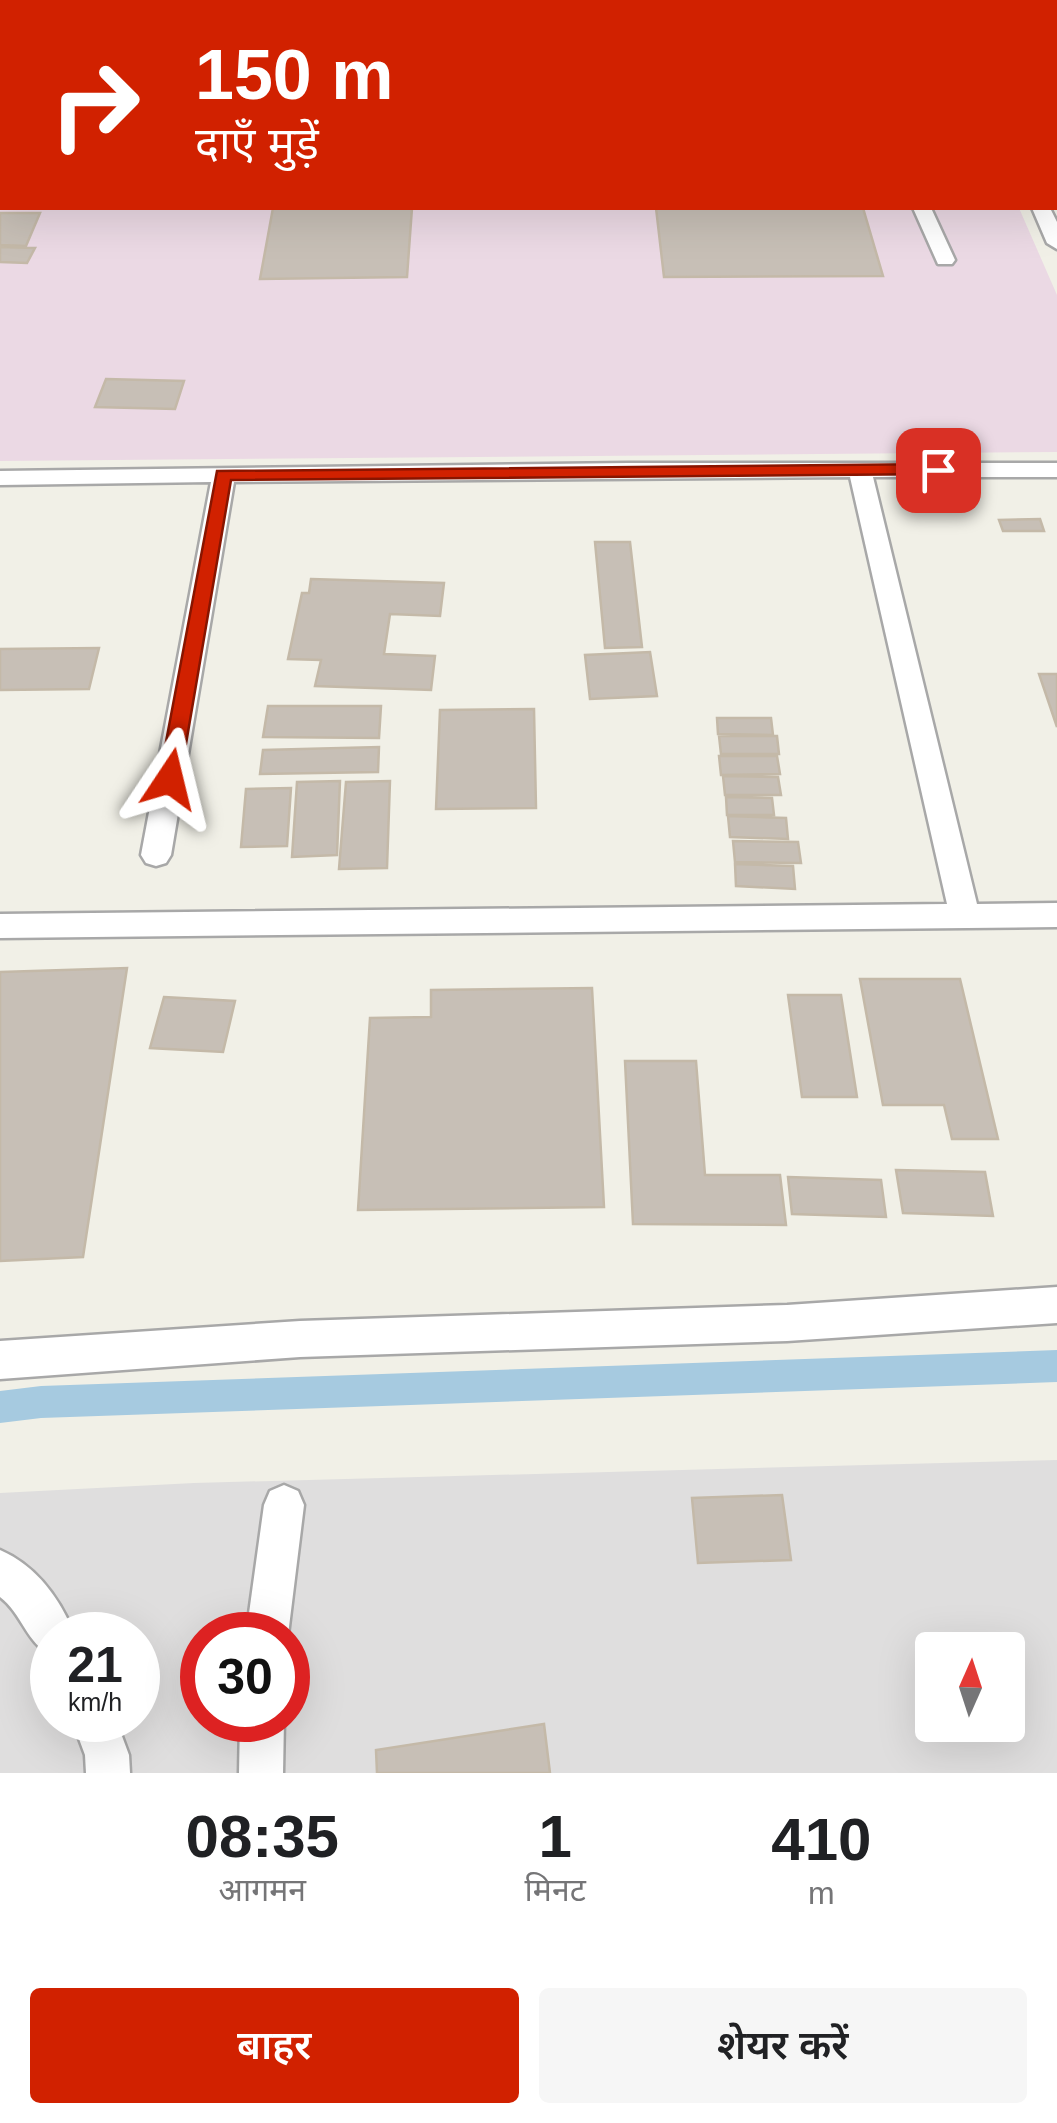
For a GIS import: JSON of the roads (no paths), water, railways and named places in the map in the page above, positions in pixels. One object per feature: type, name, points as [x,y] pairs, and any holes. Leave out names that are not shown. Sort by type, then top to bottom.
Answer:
[{"type":"street","points":[[923,210],[944,260]]},
{"type":"street","points":[[1041,210],[1057,243]]},
{"type":"street","points":[[860,470],[964,914]]},
{"type":"street","points":[[0,478],[1057,470]]},
{"type":"street","points":[[156,854],[224,475]]},
{"type":"street","points":[[0,926],[1057,915]]},
{"type":"street","points":[[0,1360],[300,1338],[786,1324],[1057,1304]]},
{"type":"street","points":[[270,1612],[284,1505]]},
{"type":"street","points":[[0,1571],[25,1590],[39,1612]]},
{"type":"street","points":[[102,1742],[108,1773]]},
{"type":"street","points":[[261,1773],[262,1742]]},
{"type":"waterway","points":[[0,1407],[41,1402],[1057,1366]]}]
